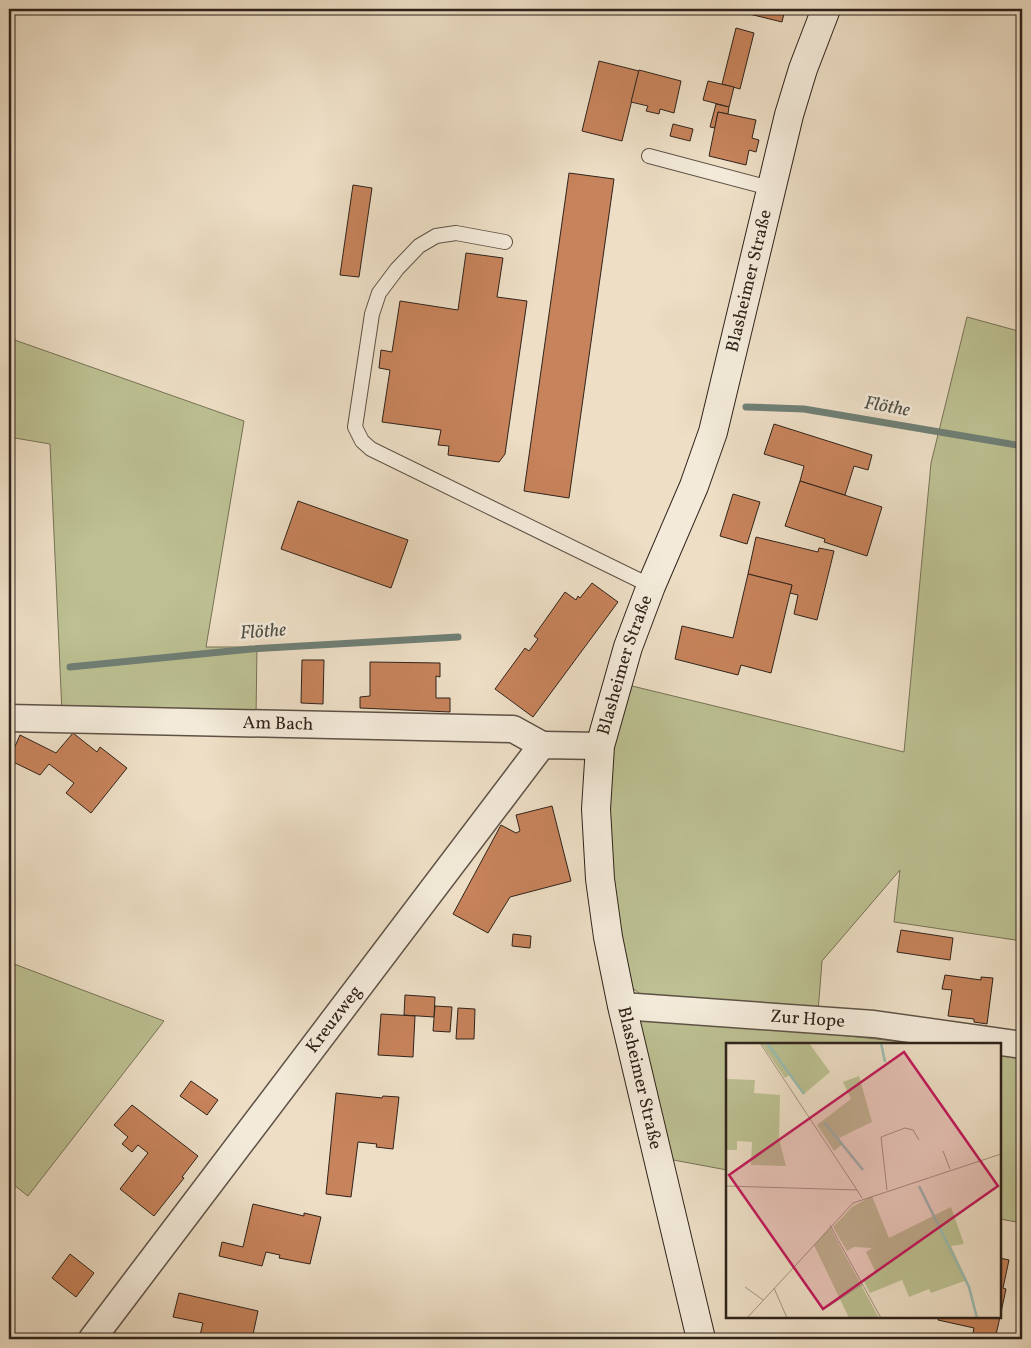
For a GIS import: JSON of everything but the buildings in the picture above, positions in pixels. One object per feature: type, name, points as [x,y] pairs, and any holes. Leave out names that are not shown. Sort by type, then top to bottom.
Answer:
[{"type":"street","name":"Blasheimer Straße","points":[[701,1339],[622,1006],[608,936],[600,879],[596,809],[600,746],[628,647],[650,586],[694,486],[713,432],[734,350],[770,188],[800,78],[826,9]]},
{"type":"street","name":"Am Bach","points":[[9,718],[513,728],[542,745]]},
{"type":"street","points":[[542,745],[600,746]]},
{"type":"street","name":"Kreuzweg","points":[[92,1339],[542,745]]},
{"type":"street","name":"Zur Hope","points":[[622,1006],[874,1024],[1022,1045]]},
{"type":"lane","points":[[649,156],[770,188]]},
{"type":"lane","points":[[505,242],[456,233],[436,236],[419,246],[397,269],[379,293],[372,314],[355,427],[362,441],[371,449],[650,586]]},
{"type":"green space","points":[[967,317],[1022,332],[1022,941],[894,922],[900,870],[822,961],[818,1012],[647,999],[631,987],[617,922],[606,830],[612,752],[628,685],[904,752],[931,463]]},
{"type":"green space","points":[[9,338],[244,421],[206,647],[257,647],[256,717],[62,713],[50,444],[9,437]]},
{"type":"green space","points":[[9,962],[164,1021],[28,1196],[9,1181]]},
{"type":"green space","points":[[636,1013],[913,1043],[726,1043],[726,1170],[668,1159]]},
{"type":"green space","points":[[1001,1053],[1022,1055],[1022,1223],[1001,1219]]},
{"type":"waterway","name":"Flöthe","points":[[746,407],[804,409],[1022,446]]},
{"type":"waterway","name":"Flöthe","points":[[70,667],[251,649],[458,637]]}]
